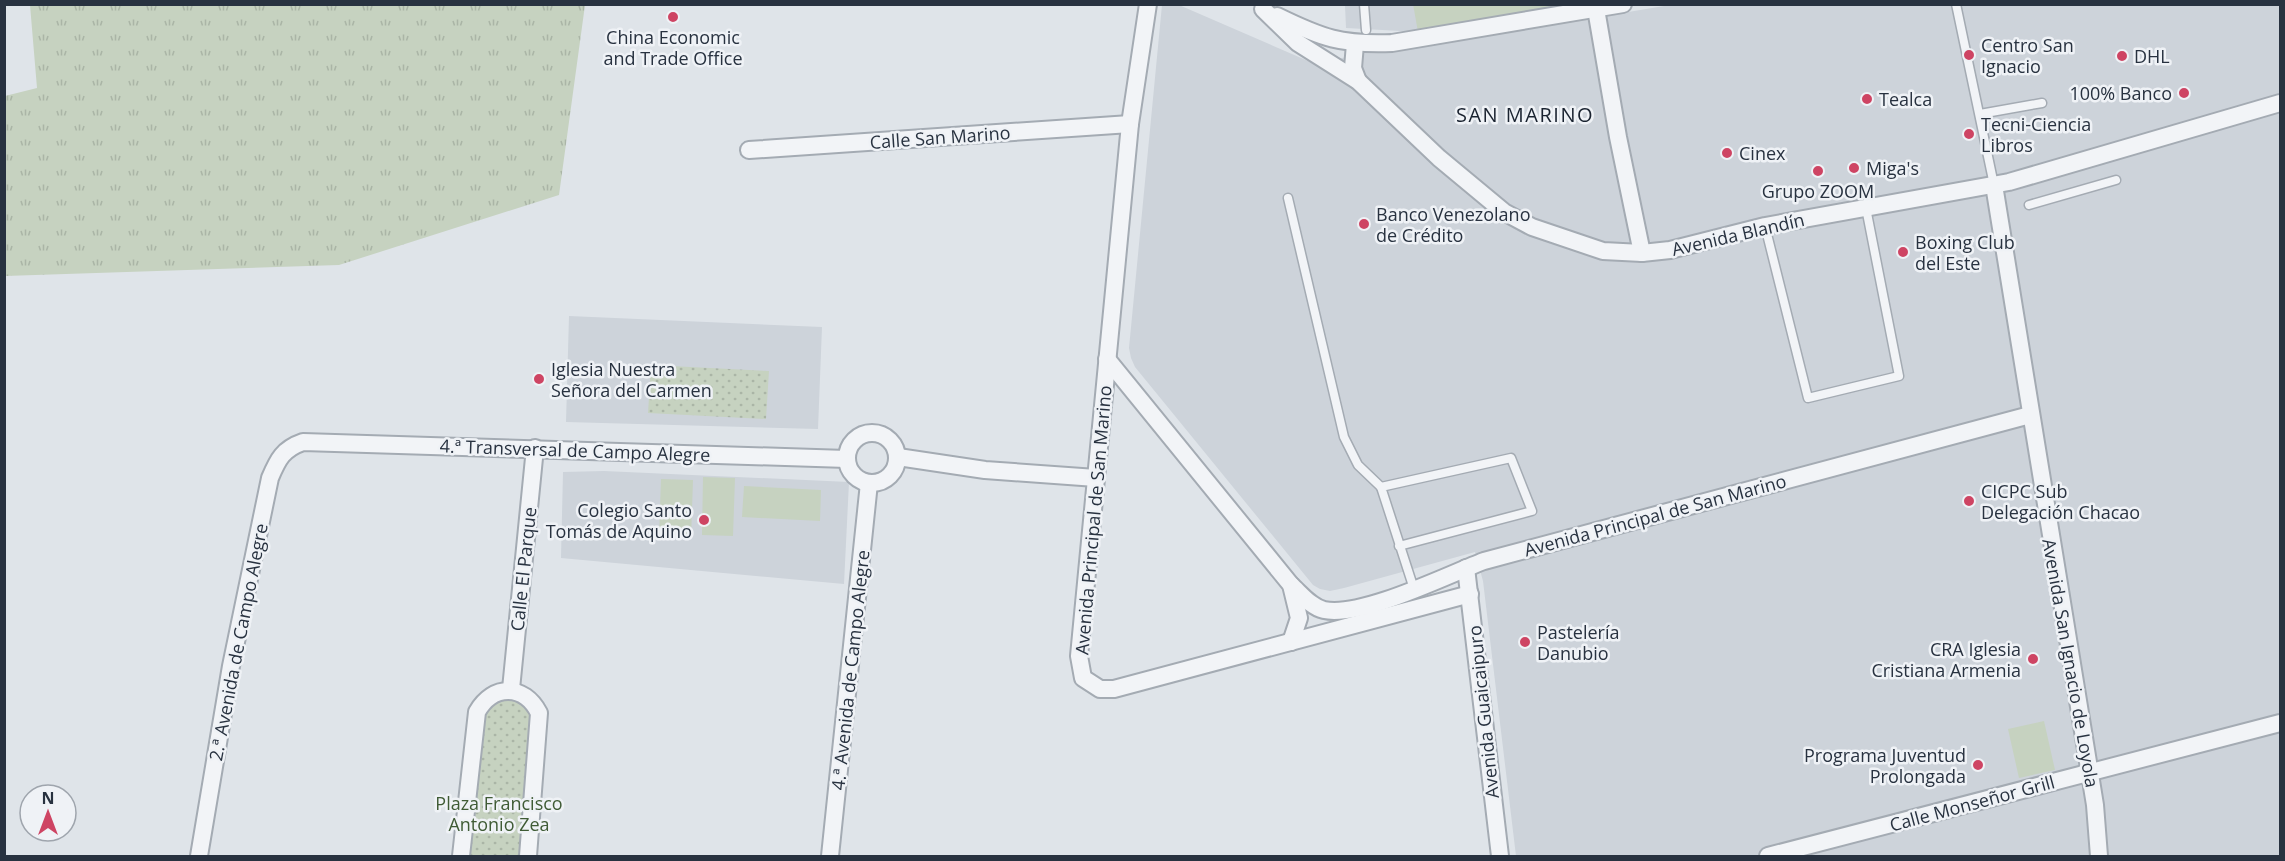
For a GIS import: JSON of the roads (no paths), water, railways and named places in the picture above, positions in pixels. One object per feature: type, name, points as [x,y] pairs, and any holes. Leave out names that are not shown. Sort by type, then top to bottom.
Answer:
[{"type":"street","name":"Avenida Principal de San Marino","points":[[1148,4],[1130,124],[1079,656],[1080,670],[1089,684],[1100,689],[1114,688],[1470,594]]},
{"type":"street","points":[[1259,7],[1316,35],[1355,44],[1392,42],[1623,4]]},
{"type":"street","name":"Avenida Blandín","points":[[1259,7],[1298,42],[1358,81],[1439,158],[1504,212],[1564,240],[1602,251],[1642,253],[1670,250],[1765,226],[1994,185],[2280,103]]},
{"type":"street","points":[[1596,9],[1618,137],[1642,253]]},
{"type":"street","points":[[1355,44],[1353,68],[1358,81]]},
{"type":"street","name":"Calle San Marino","points":[[749,150],[1130,124]]},
{"type":"street","name":"Avenida San Ignacio de Loyola","points":[[1994,185],[2095,806],[2099,856]]},
{"type":"street","name":"Avenida Principal de San Marino","points":[[1107,359],[1291,585],[1315,606],[1333,610],[1363,605],[1414,589],[1466,568],[2030,416]]},
{"type":"street","points":[[871,432],[886,437],[892,442],[898,457],[890,476],[884,480],[869,483],[852,472],[847,459],[848,451],[856,438],[871,432]]},
{"type":"street","name":"4.ª Transversal de Campo Alegre","points":[[303,442],[847,459]]},
{"type":"street","name":"2.ª Avenida de Campo Alegre","points":[[199,856],[231,666],[270,478],[278,458],[289,447],[303,442]]},
{"type":"street","name":"Calle El Parque","points":[[511,689],[535,448]]},
{"type":"street","points":[[898,457],[985,470],[1096,478]]},
{"type":"street","name":"4.ª Avenida de Campo Alegre","points":[[830,856],[869,483]]},
{"type":"street","name":"Avenida Guaicaipuro","points":[[1466,568],[1500,856]]},
{"type":"street","name":"Avenida Principal de San Marino","points":[[1291,585],[1299,618],[1292,642]]},
{"type":"street","points":[[461,856],[477,712],[490,696],[511,689],[527,697],[539,713],[528,856]]},
{"type":"street","name":"Calle Monseñor Grill","points":[[1768,856],[2280,723]]},
{"type":"lane","points":[[1364,4],[1366,30]]},
{"type":"lane","points":[[1956,4],[1994,185]]},
{"type":"lane","points":[[1980,114],[2042,103]]},
{"type":"lane","points":[[2029,205],[2116,180]]},
{"type":"lane","points":[[1288,198],[1344,437],[1358,465],[1381,488],[1414,589]]},
{"type":"lane","points":[[1765,226],[1808,398],[1899,376],[1866,208]]},
{"type":"lane","points":[[1381,488],[1511,458],[1532,511],[1399,546]]},
{"type":"place","name":"China Economic and Trade Office","points":[[673,17]]},
{"type":"place","name":"Centro San Ignacio","points":[[1969,55]]},
{"type":"place","name":"DHL","points":[[2122,56]]},
{"type":"place","name":"100% Banco","points":[[2184,93]]},
{"type":"place","name":"Tealca","points":[[1867,99]]},
{"type":"place","name":"Tecni-Ciencia Libros","points":[[1969,134]]},
{"type":"place","name":"Cinex","points":[[1727,153]]},
{"type":"place","name":"Miga's","points":[[1854,168]]},
{"type":"place","name":"Grupo ZOOM","points":[[1818,171]]},
{"type":"place","name":"Banco Venezolano de Crédito","points":[[1364,224]]},
{"type":"place","name":"Boxing Club del Este","points":[[1903,252]]},
{"type":"place","name":"Iglesia Nuestra Señora del Carmen","points":[[539,379]]},
{"type":"place","name":"CICPC Sub Delegación Chacao","points":[[1969,501]]},
{"type":"place","name":"Colegio Santo Tomás de Aquino","points":[[704,520]]},
{"type":"place","name":"Pastelería Danubio","points":[[1525,642]]},
{"type":"place","name":"CRA Iglesia Cristiana Armenia","points":[[2033,659]]},
{"type":"place","name":"Programa Juventud Prolongada","points":[[1978,765]]},
{"type":"district","name":"SAN MARINO","points":[[1525,114]]},
{"type":"park label","name":"Plaza Francisco Antonio Zea","points":[[499,813]]}]
